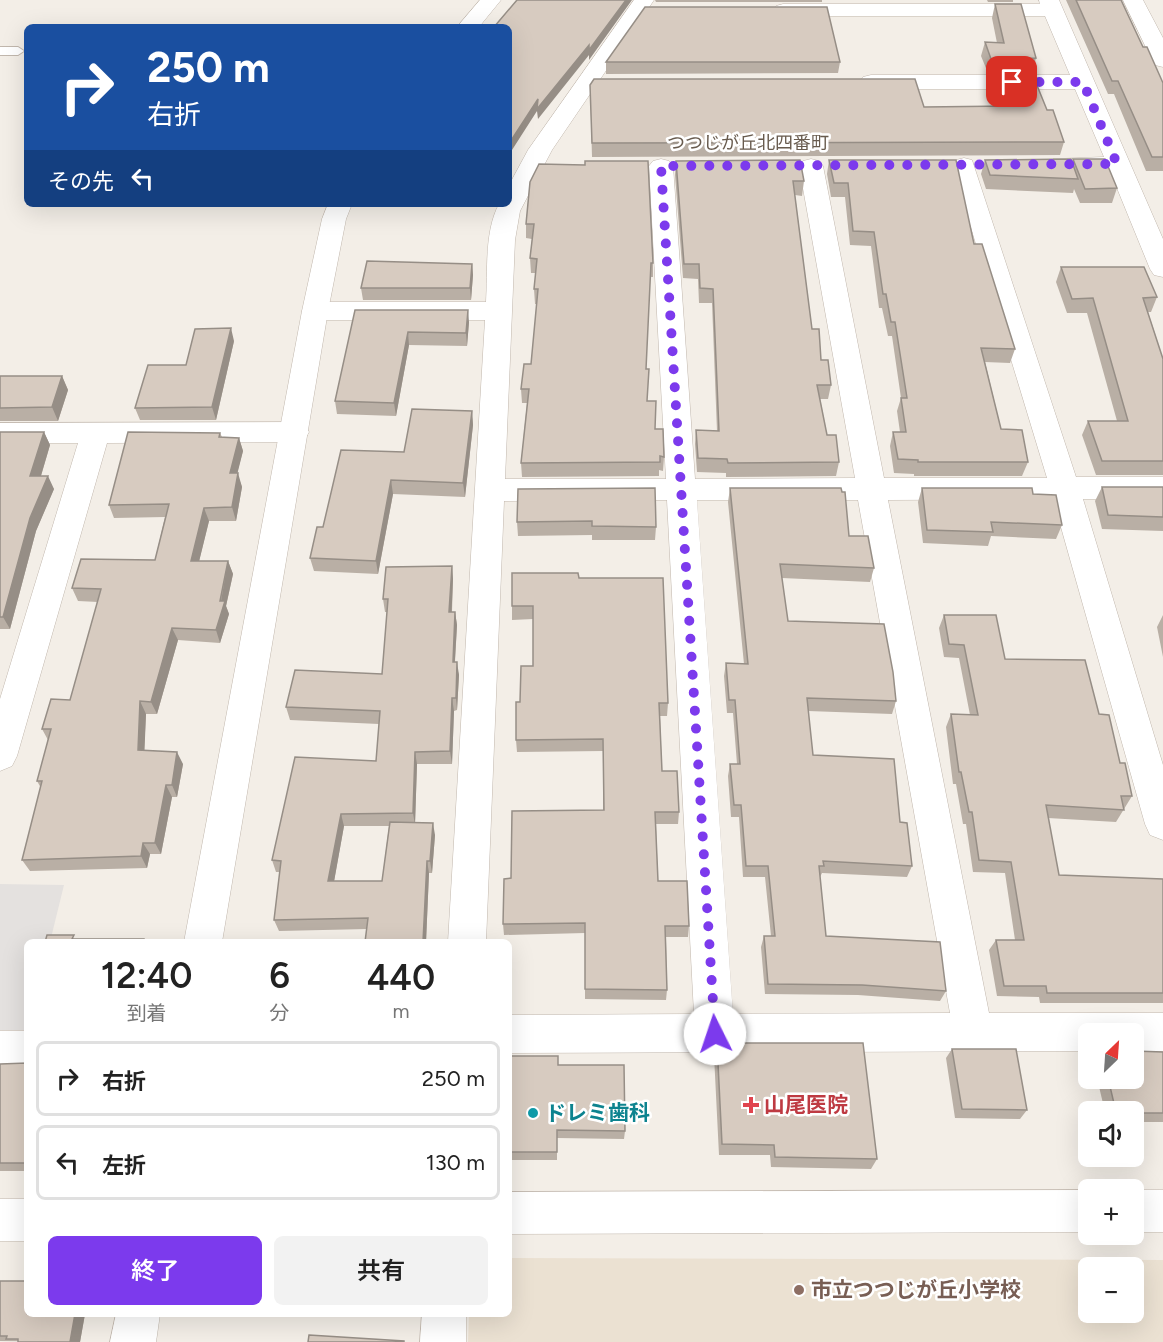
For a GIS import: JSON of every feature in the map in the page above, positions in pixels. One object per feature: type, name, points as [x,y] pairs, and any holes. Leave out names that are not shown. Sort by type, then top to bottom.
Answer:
[{"type":"street","points":[[471,24],[491,0]]},
{"type":"street","points":[[1133,0],[1163,60]]},
{"type":"street","points":[[768,10],[1051,5],[1163,269]]},
{"type":"street","points":[[512,206],[543,166],[587,83],[648,7]]},
{"type":"street","points":[[847,82],[1083,82]]},
{"type":"street","points":[[587,83],[611,83]]},
{"type":"street","points":[[1035,165],[1117,164]]},
{"type":"street","points":[[964,165],[1065,488],[1163,824]]},
{"type":"street","points":[[661,166],[715,1034]]},
{"type":"street","points":[[811,166],[973,1032]]},
{"type":"street","points":[[204,939],[315,311],[334,219],[339,207]]},
{"type":"street","points":[[467,939],[502,240],[508,211],[511,207]]},
{"type":"street","points":[[315,311],[499,311]]},
{"type":"street","points":[[0,756],[96,432]]},
{"type":"street","points":[[0,433],[295,432]]},
{"type":"street","points":[[490,490],[1163,488]]},
{"type":"street","points":[[512,1034],[1163,1032]]},
{"type":"street","points":[[0,1051],[24,1050]]},
{"type":"street","points":[[512,1213],[1078,1211]]},
{"type":"street","points":[[1144,1211],[1163,1211]]},
{"type":"street","points":[[0,1220],[24,1221]]},
{"type":"street","points":[[133,1342],[137,1317]]},
{"type":"street","points":[[443,1342],[444,1317]]},
{"type":"lane","points":[[0,51],[18,51]]},
{"type":"shaded area","points":[[0,884],[64,885],[51,939],[24,939],[24,1030],[0,1030]]},
{"type":"shaded area","name":"市立つつじが丘小学校","points":[[512,1258],[1078,1260],[1078,1323],[1144,1323],[1144,1260],[1163,1260],[1163,1342],[468,1342],[469,1317],[512,1317]]},
{"type":"building","points":[[517,0],[626,0],[589,50],[589,45],[537,109],[538,99],[512,139],[512,24],[497,24]]},
{"type":"building","points":[[1076,0],[1121,0],[1143,47],[1147,47],[1163,83],[1163,157],[1152,157],[1118,81],[1112,81]]},
{"type":"building","points":[[995,4],[1021,4],[1036,58],[991,59],[985,42],[1004,43]]},
{"type":"building","points":[[645,7],[827,7],[840,62],[606,62]]},
{"type":"building","points":[[998,78],[1034,78],[1047,110],[1053,110],[1064,142],[592,143],[590,85],[594,79],[915,79],[924,107],[1008,106]]},
{"type":"building","points":[[1071,159],[1078,179],[990,175],[985,160]]},
{"type":"building","points":[[1073,159],[1105,159],[1117,188],[1085,189]]},
{"type":"building","points":[[800,160],[804,181],[793,181],[812,329],[819,329],[821,360],[828,360],[831,385],[817,385],[827,435],[836,435],[839,462],[728,463],[727,459],[698,458],[696,430],[719,431],[713,289],[700,288],[699,264],[684,264],[676,161]]},
{"type":"building","points":[[829,160],[956,160],[974,244],[982,244],[1015,349],[981,348],[1001,429],[1022,430],[1028,462],[918,462],[918,460],[898,459],[893,432],[906,432],[901,398],[907,398],[895,322],[891,322],[886,294],[883,294],[874,232],[853,231],[848,183],[834,183]]},
{"type":"building","points":[[585,161],[648,161],[653,263],[651,263],[646,369],[649,369],[647,401],[656,401],[655,429],[663,429],[664,457],[660,456],[660,462],[521,463],[529,389],[521,389],[524,364],[531,364],[538,289],[534,289],[537,259],[530,258],[534,224],[526,224],[530,182],[539,164],[585,165]]},
{"type":"building","points":[[367,261],[472,264],[470,288],[361,288]]},
{"type":"building","points":[[1061,267],[1144,267],[1157,297],[1143,298],[1163,359],[1163,461],[1102,461],[1088,421],[1128,421],[1093,298],[1072,299]]},
{"type":"building","points":[[355,310],[468,310],[466,333],[408,332],[394,403],[335,401]]},
{"type":"building","points":[[231,328],[212,407],[135,408],[148,365],[186,365],[195,329]]},
{"type":"building","points":[[0,376],[62,376],[52,407],[0,408]]},
{"type":"building","points":[[412,409],[472,411],[463,483],[391,480],[376,561],[310,558],[317,527],[323,527],[341,450],[404,452]]},
{"type":"building","points":[[0,432],[44,432],[30,476],[48,476],[30,518],[3,617],[0,617]]},
{"type":"building","points":[[128,432],[220,433],[219,437],[239,438],[230,473],[238,473],[232,507],[204,508],[191,561],[228,561],[220,601],[225,601],[216,630],[172,628],[151,702],[140,701],[138,750],[177,752],[172,785],[166,785],[155,843],[143,843],[141,856],[22,860],[42,781],[37,781],[51,729],[42,729],[51,699],[70,700],[101,589],[72,588],[81,559],[155,560],[169,504],[109,505]]},
{"type":"building","points":[[1102,487],[1163,487],[1163,517],[1108,515]]},
{"type":"building","points":[[655,488],[656,527],[592,526],[592,521],[517,522],[518,489]]},
{"type":"building","points":[[730,488],[841,488],[842,492],[845,492],[849,536],[868,536],[874,568],[780,564],[788,621],[884,624],[893,672],[896,701],[807,698],[813,755],[894,759],[900,822],[907,823],[912,866],[823,861],[824,866],[819,866],[826,936],[940,942],[946,991],[862,985],[768,984],[764,936],[775,936],[768,866],[746,866],[741,805],[734,805],[730,764],[740,764],[735,700],[729,700],[726,663],[748,664]]},
{"type":"building","points":[[922,488],[1032,488],[1033,494],[1056,495],[1062,525],[991,522],[993,532],[927,530]]},
{"type":"building","points":[[452,566],[449,612],[455,612],[453,662],[457,662],[456,698],[452,698],[450,751],[415,752],[413,813],[341,814],[328,881],[382,881],[390,822],[433,823],[430,861],[427,861],[423,939],[365,939],[368,918],[274,920],[281,861],[272,860],[295,757],[376,761],[380,711],[286,707],[295,670],[382,674],[388,599],[383,599],[386,567]]},
{"type":"building","points":[[512,573],[578,573],[579,578],[663,578],[668,703],[659,703],[662,771],[677,771],[679,812],[655,812],[658,881],[687,881],[689,926],[665,926],[667,990],[585,989],[585,923],[503,924],[504,879],[511,878],[512,811],[604,810],[603,739],[516,740],[516,702],[520,702],[521,666],[533,666],[533,606],[512,606]]},
{"type":"building","points":[[944,615],[996,615],[1005,659],[1085,660],[1099,714],[1109,715],[1120,763],[1125,763],[1132,796],[1121,796],[1124,810],[1046,805],[1059,875],[1163,879],[1163,993],[1047,993],[1046,986],[1004,986],[996,940],[1024,940],[1011,862],[979,860],[972,812],[969,812],[961,772],[959,772],[951,714],[978,715],[964,645],[949,644]]},
{"type":"building","points":[[47,935],[74,935],[72,939],[46,939]]},
{"type":"building","points":[[717,1043],[863,1043],[877,1159],[775,1157],[774,1145],[722,1144]]},
{"type":"building","points":[[952,1049],[1016,1049],[1027,1110],[962,1109]]},
{"type":"building","points":[[1144,1051],[1163,1052],[1163,1113],[1144,1113],[1144,1101],[1113,1101],[1111,1089],[1144,1089]]},
{"type":"building","points":[[512,1056],[558,1056],[558,1065],[624,1065],[625,1131],[557,1130],[557,1152],[512,1152]]},
{"type":"building","points":[[24,1063],[24,1163],[0,1163],[0,1064]]},
{"type":"building","points":[[0,1281],[24,1281],[24,1317],[74,1317],[70,1342],[18,1342],[18,1339],[6,1339],[7,1336],[0,1336]]},
{"type":"building","points":[[309,1335],[404,1341],[404,1342],[308,1342]]},
{"type":"place","name":"山尾医院","points":[[751,1105]]},
{"type":"place","name":"ドレミ歯科","points":[[533,1113]]},
{"type":"place","name":"市立つつじが丘小学校","points":[[799,1290]]},
{"type":"district","name":"つつじが丘北四番町","points":[[748,143]]},
{"type":"route","points":[[715,1034],[661,166],[1117,164],[1083,82],[1012,82]]}]
